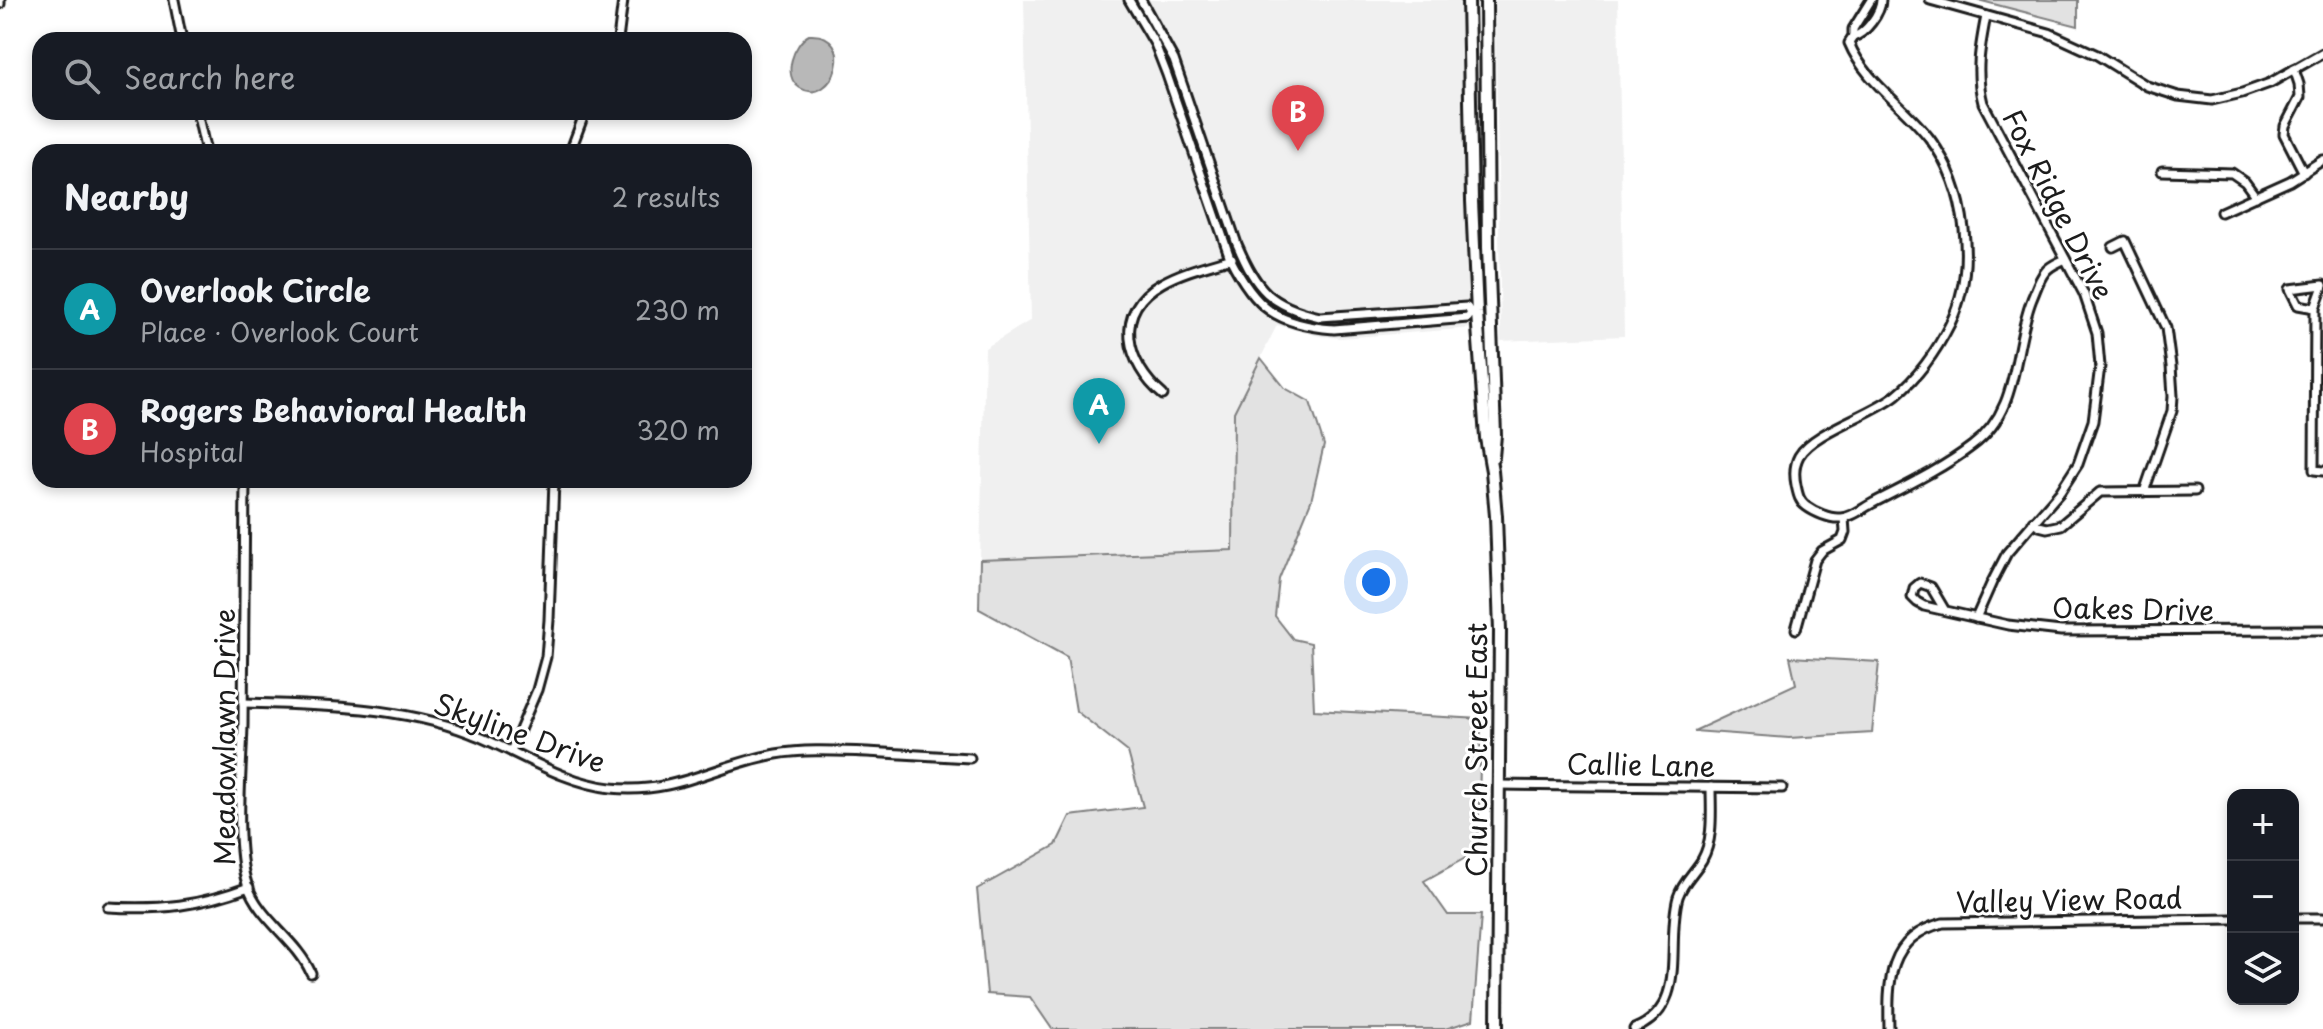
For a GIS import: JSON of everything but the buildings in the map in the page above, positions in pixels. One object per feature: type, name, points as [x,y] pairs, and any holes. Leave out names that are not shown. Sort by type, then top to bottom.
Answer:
[{"type":"main road","name":"Church Street East","points":[[1468,0],[1474,313],[1496,516],[1500,631],[1497,1029]]},
{"type":"main road","name":"Church Street East","points":[[1486,0],[1488,247],[1495,435],[1492,471]]},
{"type":"street","points":[[174,0],[180,32]]},
{"type":"street","points":[[619,32],[623,0]]},
{"type":"street","points":[[1129,0],[1155,44],[1230,258],[1243,285],[1260,304],[1289,321],[1313,327],[1347,328],[1468,318],[1474,313],[1467,307],[1320,317],[1280,304],[1264,291],[1249,273],[1241,255],[1174,60],[1141,0]]},
{"type":"street","points":[[1871,0],[1853,29],[1849,43],[1855,59],[1931,140],[1944,163],[1962,216],[1966,260],[1951,323],[1914,378],[1885,403],[1811,443],[1798,458],[1795,479],[1800,500],[1816,512],[1844,518],[1935,470],[1975,444],[1988,432],[2008,399],[2027,314],[2038,284],[2051,266],[2065,259]]},
{"type":"street","points":[[1853,37],[1860,35],[1881,7],[1881,0]]},
{"type":"street","points":[[1930,0],[2049,33],[2097,55],[2147,86],[2178,96],[2212,100],[2242,93],[2270,83],[2323,53]]},
{"type":"street","name":"Fox Ridge Drive","points":[[1976,618],[2002,561],[2060,492],[2078,464],[2091,432],[2100,366],[2097,333],[2084,294],[1983,103],[1978,82],[1978,56],[1986,16]]},
{"type":"street","points":[[2294,69],[2300,97],[2284,134],[2304,173]]},
{"type":"street","points":[[199,120],[204,144]]},
{"type":"street","points":[[573,144],[582,120]]},
{"type":"street","points":[[2221,212],[2304,173],[2323,160]]},
{"type":"street","points":[[2162,171],[2232,173],[2245,182],[2256,197]]},
{"type":"street","points":[[2113,247],[2125,241],[2168,336],[2173,407],[2144,492]]},
{"type":"street","points":[[1163,395],[1148,383],[1132,355],[1129,340],[1134,313],[1144,297],[1161,283],[1241,255]]},
{"type":"street","points":[[2315,308],[2298,305],[2290,289],[2323,285],[2315,308],[2314,470],[2323,471]]},
{"type":"street","name":"Meadowlawn Drive","points":[[245,488],[243,864],[249,887],[263,913],[301,955],[311,973]]},
{"type":"street","points":[[511,751],[537,690],[546,657],[554,488]]},
{"type":"street","points":[[2033,521],[2043,527],[2056,527],[2069,520],[2098,493],[2195,491]]},
{"type":"street","points":[[1796,629],[1816,557],[1842,540],[1844,518]]},
{"type":"street","name":"Oakes Drive","points":[[1944,609],[1931,587],[1920,583],[1914,588],[1911,594],[1924,606],[2008,625],[2061,631],[2323,630]]},
{"type":"street","name":"Skyline Drive","points":[[243,703],[323,705],[415,718],[471,733],[567,777],[630,789],[683,783],[744,762],[797,751],[970,758]]},
{"type":"street","name":"Callie Lane","points":[[1499,785],[1782,788]]},
{"type":"street","points":[[1634,1029],[1651,1020],[1665,1004],[1671,986],[1678,899],[1684,883],[1702,860],[1709,843],[1711,787]]},
{"type":"street","points":[[108,907],[179,907],[215,900],[249,887]]},
{"type":"street","points":[[2299,918],[2323,918]]},
{"type":"street","name":"Valley View Road","points":[[1889,1029],[1889,984],[1895,961],[1911,939],[1935,925],[2227,919]]},
{"type":"shaded area","points":[[1024,0],[1464,0],[1474,328],[1340,338],[1277,325],[1234,412],[1233,550],[980,560],[985,348],[1031,320]]},
{"type":"shaded area","points":[[1495,0],[1618,0],[1624,336],[1501,341]]},
{"type":"shaded area","points":[[1978,0],[2078,0],[2078,26]]},
{"type":"shaded area","points":[[809,35],[824,37],[833,45],[837,56],[831,79],[823,88],[812,91],[800,88],[791,76],[795,52]]},
{"type":"shaded area","points":[[1261,358],[1285,388],[1310,402],[1324,445],[1311,501],[1279,579],[1275,616],[1293,639],[1311,643],[1314,710],[1481,719],[1478,851],[1424,881],[1448,915],[1481,915],[1473,1020],[1445,1029],[1052,1029],[1030,997],[987,994],[977,889],[1056,845],[1070,816],[1143,807],[1128,752],[1076,711],[1067,657],[979,609],[980,560],[1233,550],[1234,412]]},
{"type":"shaded area","points":[[1790,657],[1879,662],[1872,733],[1789,738],[1694,731],[1796,684]]},
{"type":"place","name":"Rogers Behavioral Health","points":[[1298,151]]},
{"type":"place","name":"Overlook Circle","points":[[1099,444]]}]
